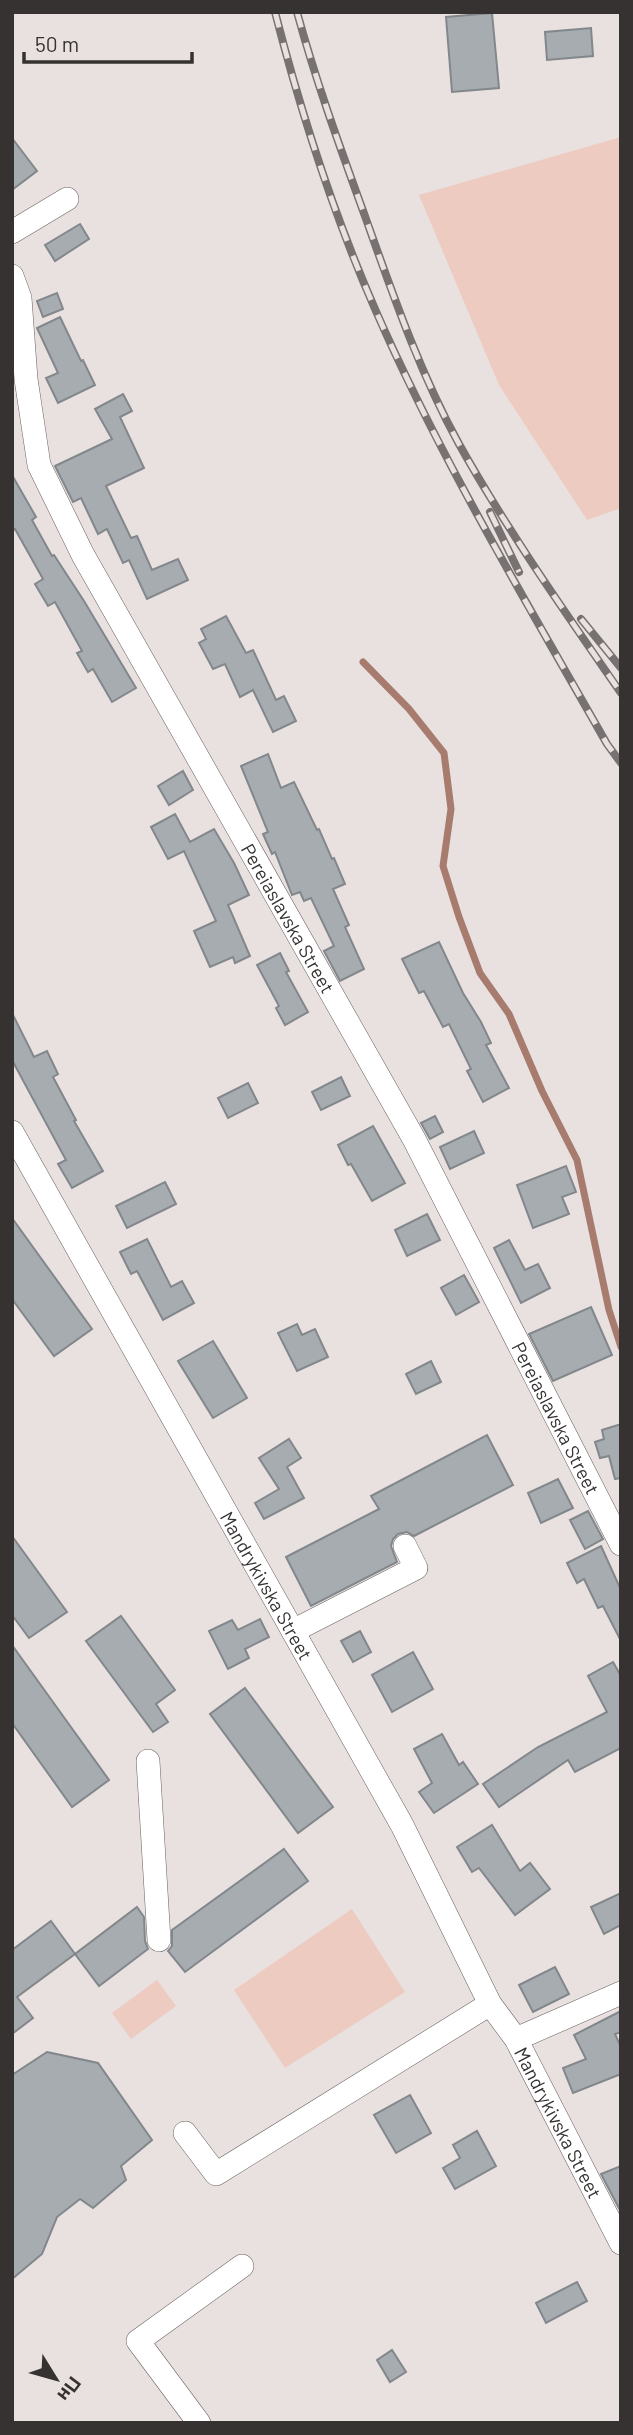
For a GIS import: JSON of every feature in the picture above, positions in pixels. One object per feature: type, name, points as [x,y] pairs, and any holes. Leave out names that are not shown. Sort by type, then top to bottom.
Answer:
[{"type":"street","points":[[12,232],[67,199]]},
{"type":"street","name":"Pereiaslavska Street","points":[[12,276],[20,298],[26,379],[39,465],[83,555],[414,1139],[621,1544]]},
{"type":"street","name":"Mandrykivska Street","points":[[12,1132],[402,1825],[490,2004],[516,2039],[621,2243]]},
{"type":"street","points":[[293,1631],[416,1568],[405,1546]]},
{"type":"street","points":[[148,1761],[159,1940]]},
{"type":"street","name":"Mandrykivska Street","points":[[516,2039],[621,1993]]},
{"type":"street","points":[[185,2133],[216,2174],[490,2004]]},
{"type":"street","points":[[198,2423],[138,2341],[242,2266]]},
{"type":"shaded area","points":[[621,137],[621,508],[587,520],[499,385],[419,195]]},
{"type":"shaded area","points":[[352,1909],[405,1992],[285,2068],[234,1990]]},
{"type":"shaded area","points":[[157,1980],[176,2006],[131,2039],[112,2013]]},
{"type":"building","points":[[492,13],[499,88],[452,92],[446,17]]},
{"type":"building","points":[[591,28],[593,56],[547,60],[545,32]]},
{"type":"building","points":[[12,138],[37,171],[12,190]]},
{"type":"building","points":[[80,224],[89,239],[55,261],[45,245]]},
{"type":"building","points":[[57,293],[63,309],[43,317],[37,301]]},
{"type":"building","points":[[60,317],[95,385],[58,403],[46,378],[58,373],[37,328]]},
{"type":"building","points":[[123,394],[132,411],[120,417],[144,468],[106,486],[131,538],[137,536],[152,570],[178,559],[188,580],[147,599],[129,560],[123,563],[107,529],[98,534],[81,498],[73,502],[55,466],[112,439],[95,409]]},
{"type":"building","points":[[12,475],[36,517],[32,520],[52,556],[54,555],[84,601],[136,688],[112,702],[93,669],[88,672],[77,653],[82,651],[55,602],[48,606],[35,584],[43,579],[15,529],[12,531]]},
{"type":"building","points":[[226,616],[246,653],[253,650],[276,700],[284,696],[296,721],[273,732],[253,690],[240,697],[225,664],[213,669],[199,643],[206,639],[201,629]]},
{"type":"building","points":[[268,754],[281,788],[294,782],[345,884],[333,889],[349,925],[345,927],[364,969],[340,981],[324,951],[334,946],[311,898],[304,901],[300,892],[292,895],[275,852],[272,854],[263,834],[268,832],[241,766]]},
{"type":"building","points":[[183,771],[193,790],[169,805],[158,786]]},
{"type":"building","points":[[175,814],[190,842],[214,829],[249,895],[228,905],[250,956],[235,963],[233,957],[210,967],[194,931],[216,921],[184,851],[168,859],[151,827]]},
{"type":"building","points":[[439,942],[463,993],[481,1022],[491,1043],[486,1045],[509,1088],[483,1102],[467,1071],[471,1069],[449,1024],[443,1027],[424,991],[419,993],[402,959]]},
{"type":"building","points":[[280,953],[289,971],[286,972],[308,1012],[285,1025],[276,1008],[279,1006],[257,965]]},
{"type":"building","points":[[12,1013],[34,1057],[47,1051],[58,1074],[53,1077],[76,1120],[74,1121],[103,1171],[72,1188],[58,1164],[66,1160],[12,1060]]},
{"type":"building","points":[[341,1077],[350,1096],[321,1110],[312,1092]]},
{"type":"building","points":[[248,1083],[258,1103],[228,1118],[218,1098]]},
{"type":"building","points":[[435,1116],[443,1132],[430,1139],[421,1123]]},
{"type":"building","points":[[373,1126],[405,1183],[372,1201],[338,1145]]},
{"type":"building","points":[[474,1131],[484,1153],[450,1169],[440,1147]]},
{"type":"building","points":[[566,1166],[576,1192],[562,1197],[569,1214],[533,1228],[517,1185]]},
{"type":"building","points":[[165,1182],[176,1204],[127,1228],[116,1206]]},
{"type":"building","points":[[427,1214],[440,1240],[407,1256],[395,1230]]},
{"type":"building","points":[[12,1218],[92,1329],[54,1356],[12,1299]]},
{"type":"building","points":[[147,1239],[171,1287],[182,1281],[194,1303],[163,1320],[137,1271],[131,1274],[120,1252]]},
{"type":"building","points":[[509,1240],[525,1270],[538,1264],[550,1288],[521,1303],[494,1248]]},
{"type":"building","points":[[464,1275],[479,1302],[456,1315],[441,1288]]},
{"type":"building","points":[[591,1307],[612,1355],[553,1381],[529,1334]]},
{"type":"building","points":[[297,1324],[302,1335],[315,1329],[328,1357],[297,1371],[278,1333]]},
{"type":"building","points":[[213,1341],[247,1398],[213,1418],[178,1361]]},
{"type":"building","points":[[431,1361],[441,1382],[416,1394],[406,1374]]},
{"type":"building","points":[[621,1424],[621,1478],[615,1479],[609,1456],[600,1458],[595,1442],[604,1439],[602,1430]]},
{"type":"building","points":[[487,1435],[513,1485],[414,1536],[407,1532],[398,1534],[391,1546],[397,1562],[311,1606],[286,1557],[379,1509],[371,1496]]},
{"type":"building","points":[[289,1439],[301,1458],[287,1467],[304,1498],[264,1519],[255,1503],[279,1489],[259,1458]]},
{"type":"building","points":[[558,1479],[573,1508],[541,1523],[528,1493]]},
{"type":"building","points":[[588,1511],[603,1539],[585,1549],[570,1520]]},
{"type":"building","points":[[12,1536],[67,1612],[29,1638],[12,1615]]},
{"type":"building","points":[[601,1546],[621,1590],[621,1641],[603,1606],[598,1608],[584,1579],[577,1583],[567,1563]]},
{"type":"building","points":[[121,1616],[175,1690],[156,1704],[168,1722],[153,1732],[86,1641]]},
{"type":"building","points":[[260,1619],[269,1637],[245,1649],[249,1658],[228,1669],[209,1631],[232,1620],[238,1630]]},
{"type":"building","points":[[360,1631],[371,1652],[353,1662],[341,1641]]},
{"type":"building","points":[[12,1645],[109,1780],[72,1807],[12,1723]]},
{"type":"building","points":[[413,1652],[433,1689],[392,1712],[372,1675]]},
{"type":"building","points":[[613,1662],[621,1676],[621,1748],[575,1772],[568,1760],[499,1807],[483,1784],[538,1747],[607,1712],[588,1676]]},
{"type":"building","points":[[245,1688],[333,1807],[298,1833],[210,1714]]},
{"type":"building","points":[[442,1734],[459,1765],[463,1762],[478,1784],[434,1813],[419,1792],[432,1783],[414,1749]]},
{"type":"building","points":[[492,1825],[520,1871],[530,1863],[550,1889],[515,1915],[479,1868],[472,1872],[457,1847]]},
{"type":"building","points":[[284,1849],[308,1881],[185,1972],[168,1951],[172,1946],[172,1930]]},
{"type":"building","points":[[621,1893],[621,1925],[604,1934],[591,1907]]},
{"type":"building","points":[[137,1907],[144,1917],[148,1949],[99,1986],[75,1954]]},
{"type":"building","points":[[51,1921],[75,1954],[17,1997],[33,2018],[12,2034],[12,1950]]},
{"type":"building","points":[[555,1967],[569,1994],[533,2012],[519,1985]]},
{"type":"building","points":[[621,2011],[621,2032],[615,2034],[621,2047],[621,2074],[573,2093],[563,2068],[586,2059],[574,2035]]},
{"type":"building","points":[[47,2052],[98,2063],[152,2140],[121,2166],[126,2180],[93,2208],[80,2199],[57,2217],[42,2254],[12,2279],[12,2075]]},
{"type":"building","points":[[410,2095],[431,2133],[396,2153],[374,2115]]},
{"type":"building","points":[[477,2131],[496,2166],[455,2189],[443,2168],[460,2158],[453,2145]]},
{"type":"building","points":[[621,2166],[621,2212],[601,2174]]},
{"type":"building","points":[[577,2282],[587,2301],[546,2323],[536,2303]]},
{"type":"building","points":[[392,2350],[406,2372],[390,2382],[377,2360]]},
{"type":"waterway","points":[[363,662],[409,709],[444,753],[451,809],[443,866],[480,973],[509,1014],[542,1091],[577,1160],[609,1310],[621,1347]]},
{"type":"railway","points":[[275,12],[307,125],[332,199],[375,309],[428,421],[485,530],[607,744],[621,763]]},
{"type":"railway","points":[[297,12],[347,167],[397,305],[432,390],[459,444],[497,508],[621,693]]},
{"type":"railway","points":[[490,512],[519,572]]},
{"type":"railway","points":[[581,619],[621,668]]}]
